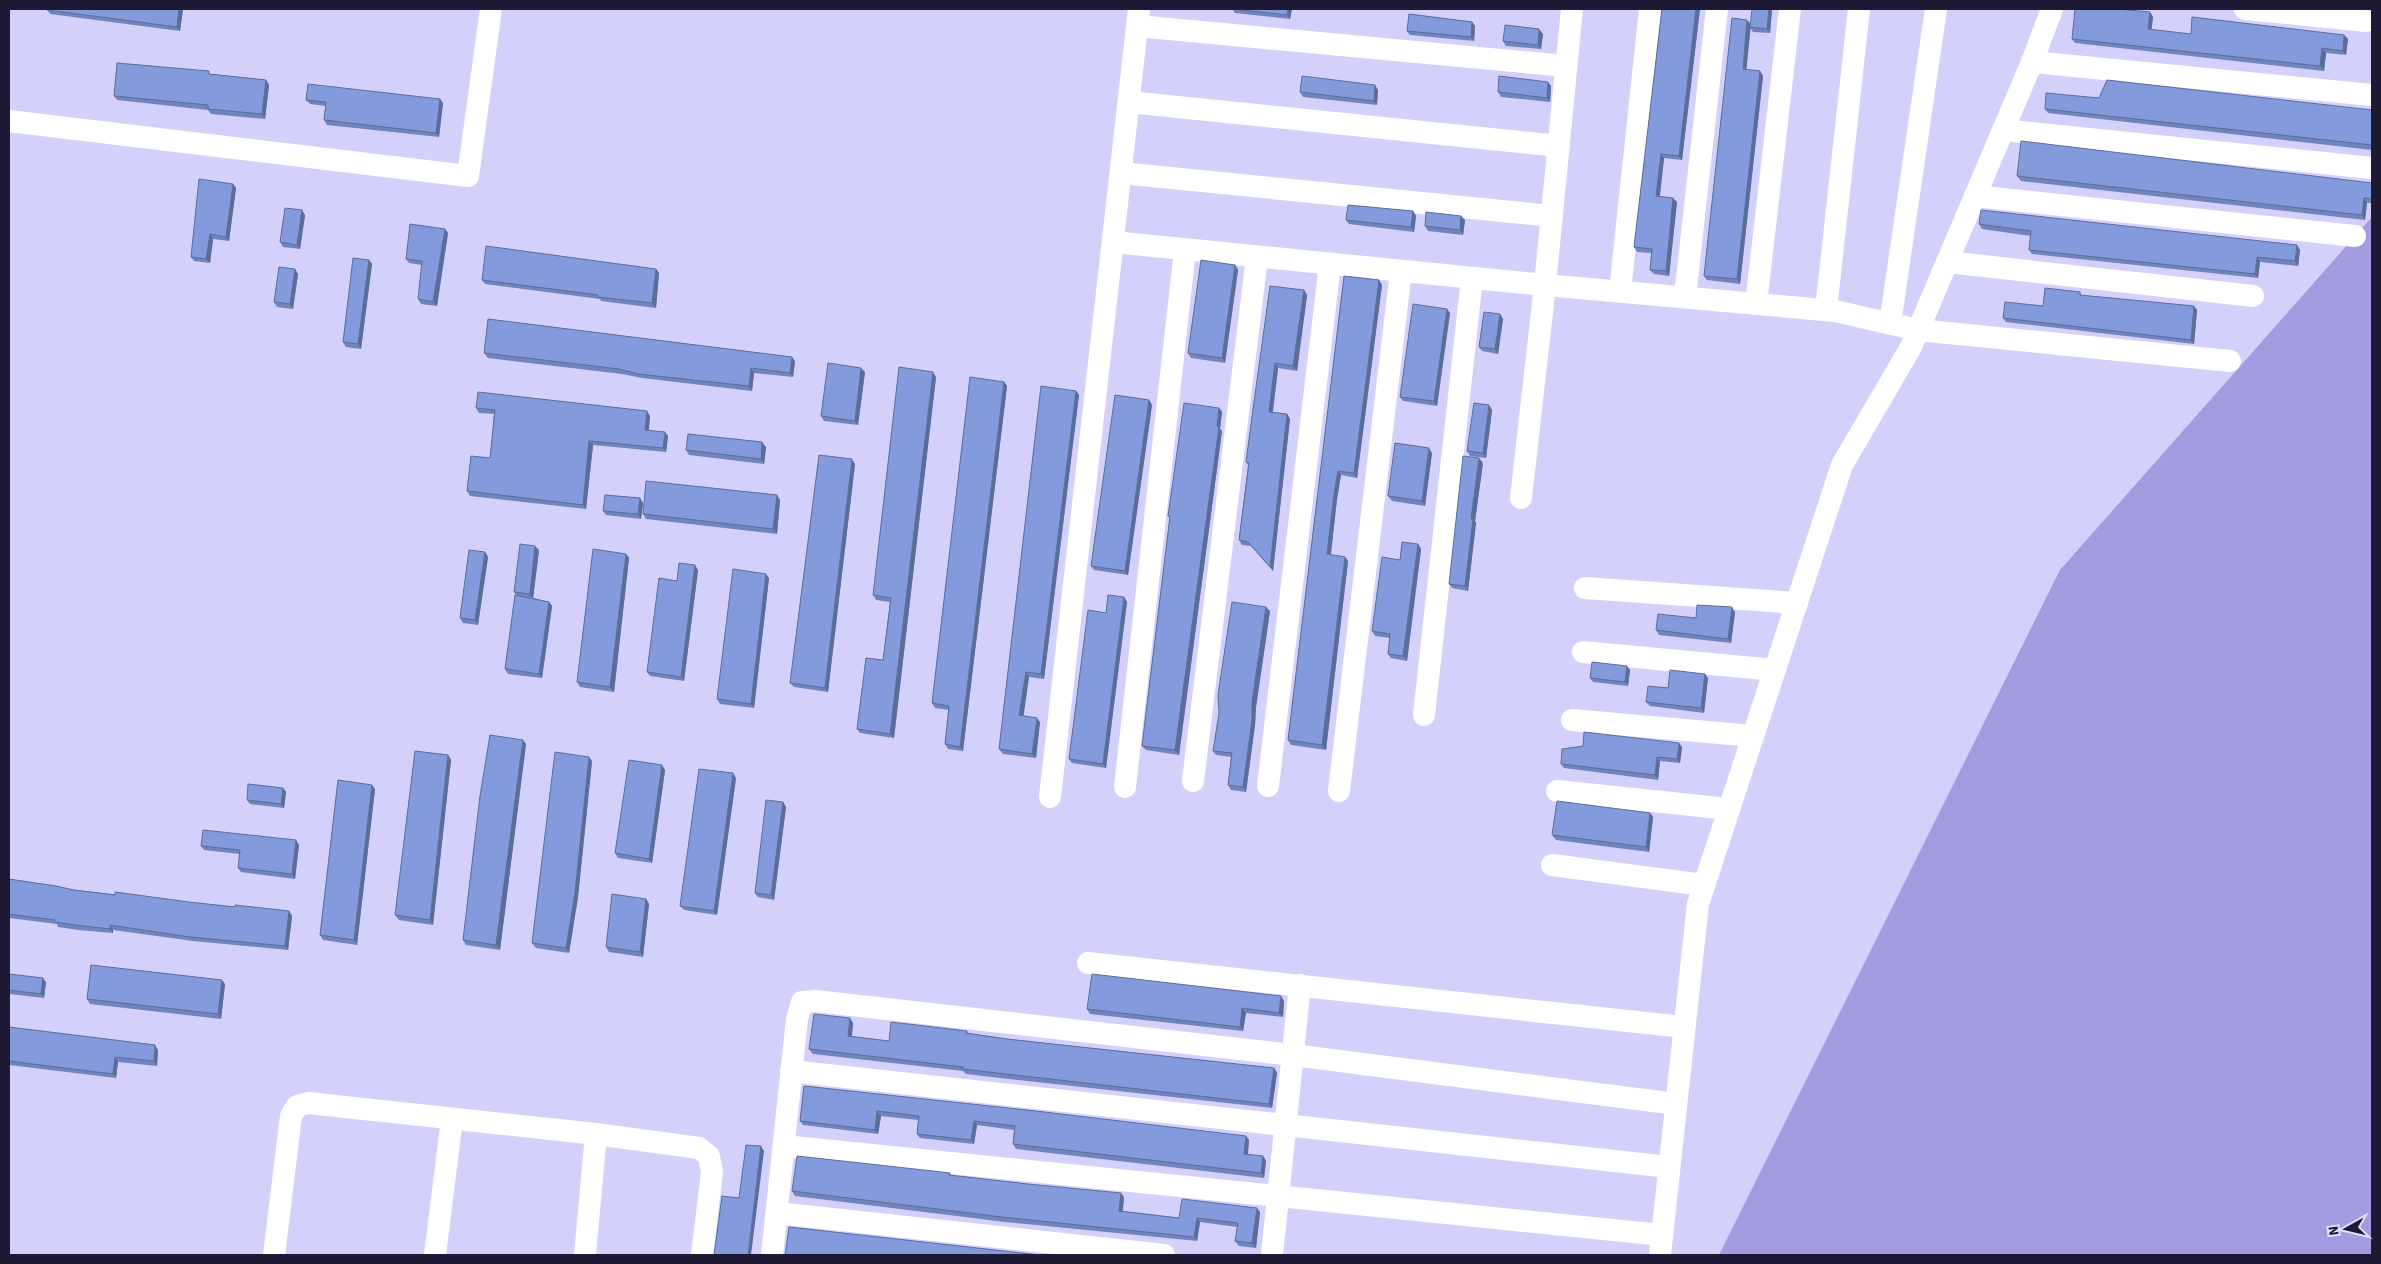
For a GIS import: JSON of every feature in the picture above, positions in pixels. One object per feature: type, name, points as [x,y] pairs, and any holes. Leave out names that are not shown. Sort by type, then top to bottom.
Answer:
[{"type":"street","points":[[9,121],[468,176],[491,9]]},
{"type":"street","points":[[1521,498],[1546,285],[1572,9]]},
{"type":"street","points":[[1620,290],[1650,9]]},
{"type":"street","points":[[1685,297],[1717,9]]},
{"type":"street","points":[[1756,304],[1790,9]]},
{"type":"street","points":[[1826,310],[1858,9]]},
{"type":"street","points":[[1890,324],[1936,9]]},
{"type":"street","points":[[784,1146],[1279,1195],[1661,1245],[1698,904],[1704,885],[1842,465],[1911,347],[2032,62],[2052,9]]},
{"type":"street","points":[[2245,9],[2366,21]]},
{"type":"street","points":[[1050,797],[1138,18],[1566,66]]},
{"type":"street","points":[[2032,62],[2372,95]]},
{"type":"street","points":[[1129,102],[1559,146]]},
{"type":"street","points":[[2003,130],[2372,168]]},
{"type":"street","points":[[1121,173],[1552,216]]},
{"type":"street","points":[[1975,196],[2355,236]]},
{"type":"street","points":[[1113,242],[1472,278],[1826,310],[1918,330],[2230,362]]},
{"type":"street","points":[[1125,787],[1185,250]]},
{"type":"street","points":[[1193,781],[1257,257]]},
{"type":"street","points":[[1947,262],[2253,296]]},
{"type":"street","points":[[1268,786],[1330,264]]},
{"type":"street","points":[[1339,792],[1401,271]]},
{"type":"street","points":[[1424,715],[1472,278]]},
{"type":"street","points":[[1585,588],[1796,603]]},
{"type":"street","points":[[1583,652],[1774,670]]},
{"type":"street","points":[[1572,720],[1753,736]]},
{"type":"street","points":[[1557,791],[1729,808]]},
{"type":"street","points":[[1552,865],[1704,885]]},
{"type":"street","points":[[1088,962],[1684,1027]]},
{"type":"street","points":[[1272,1255],[1300,985]]},
{"type":"street","points":[[772,1255],[796,1019],[802,1002],[816,1001],[1293,1055],[1676,1104]]},
{"type":"street","points":[[791,1071],[1669,1167]]},
{"type":"street","points":[[274,1255],[291,1116],[297,1106],[308,1103],[596,1134],[699,1148],[710,1156],[712,1172],[702,1255]]},
{"type":"street","points":[[436,1255],[452,1119]]},
{"type":"street","points":[[585,1255],[596,1134]]},
{"type":"street","points":[[777,1213],[1164,1255]]},
{"type":"shaded area","points":[[2372,217],[2372,1255],[1719,1255],[2060,570]]},
{"type":"building","points":[[47,9],[179,9],[177,27]]},
{"type":"building","points":[[1232,9],[1288,9],[1287,15]]},
{"type":"building","points":[[1662,9],[1696,9],[1679,156],[1661,154],[1656,196],[1673,198],[1666,271],[1650,270],[1652,249],[1634,247]]},
{"type":"building","points":[[1752,9],[1769,9],[1767,29],[1750,27]]},
{"type":"building","points":[[2075,9],[2118,9],[2150,12],[2148,29],[2191,34],[2192,17],[2344,35],[2343,51],[2322,48],[2320,66],[2072,39]]},
{"type":"building","points":[[1409,14],[1472,22],[1471,37],[1407,31]]},
{"type":"building","points":[[1732,18],[1747,20],[1743,69],[1760,71],[1737,279],[1704,276]]},
{"type":"building","points":[[1505,25],[1539,29],[1538,45],[1503,41]]},
{"type":"building","points":[[117,63],[209,71],[209,74],[266,80],[262,114],[208,109],[208,105],[114,96]]},
{"type":"building","points":[[1302,76],[1375,85],[1374,101],[1300,92]]},
{"type":"building","points":[[1499,76],[1548,82],[1547,98],[1498,92]]},
{"type":"building","points":[[2107,80],[2372,110],[2372,145],[2045,109],[2046,93],[2099,98]]},
{"type":"building","points":[[308,84],[440,99],[436,133],[324,120],[326,102],[306,100]]},
{"type":"building","points":[[2021,141],[2372,183],[2372,199],[2364,198],[2362,215],[2017,176]]},
{"type":"building","points":[[199,179],[233,184],[226,237],[210,234],[206,259],[191,257]]},
{"type":"building","points":[[1348,205],[1413,211],[1411,227],[1346,220]]},
{"type":"building","points":[[285,208],[302,210],[297,245],[280,242]]},
{"type":"building","points":[[1981,210],[2297,245],[2295,261],[2257,257],[2255,274],[2029,250],[2031,231],[1979,224]]},
{"type":"building","points":[[1426,212],[1461,216],[1460,230],[1425,226]]},
{"type":"building","points":[[410,224],[445,229],[433,302],[418,299],[422,261],[406,259]]},
{"type":"building","points":[[486,246],[656,269],[652,303],[482,280]]},
{"type":"building","points":[[353,258],[369,260],[358,344],[343,342]]},
{"type":"building","points":[[1201,260],[1235,265],[1222,358],[1188,353]]},
{"type":"building","points":[[279,267],[295,269],[290,304],[274,302]]},
{"type":"building","points":[[1344,276],[1379,280],[1354,473],[1338,471],[1334,494],[1327,554],[1345,557],[1322,745],[1288,740]]},
{"type":"building","points":[[1270,286],[1304,290],[1293,366],[1275,363],[1269,412],[1287,414],[1270,567],[1248,542],[1239,540],[1249,463],[1246,462]]},
{"type":"building","points":[[2045,288],[2080,292],[2080,295],[2194,306],[2191,340],[2003,318],[2005,302],[2043,306]]},
{"type":"building","points":[[1413,304],[1447,309],[1434,401],[1400,397]]},
{"type":"building","points":[[1484,312],[1500,314],[1495,349],[1479,347]]},
{"type":"building","points":[[488,319],[792,357],[790,373],[751,368],[749,386],[638,374],[619,369],[484,353]]},
{"type":"building","points":[[828,363],[861,368],[855,421],[821,416]]},
{"type":"building","points":[[899,367],[933,372],[890,734],[857,729],[866,658],[883,660],[891,598],[873,595]]},
{"type":"building","points":[[970,377],[1004,382],[960,747],[945,744],[949,706],[932,703]]},
{"type":"building","points":[[1041,386],[1076,391],[1041,674],[1026,672],[1019,715],[1037,718],[1032,754],[999,749]]},
{"type":"building","points":[[478,392],[647,411],[645,430],[665,432],[663,448],[589,441],[583,505],[467,491],[471,456],[490,458],[495,410],[476,408]]},
{"type":"building","points":[[1115,395],[1149,400],[1125,571],[1091,566]]},
{"type":"building","points":[[1184,403],[1219,408],[1217,426],[1219,427],[1175,750],[1142,746],[1170,516],[1168,516]]},
{"type":"building","points":[[1474,403],[1489,405],[1483,453],[1467,451]]},
{"type":"building","points":[[688,434],[762,442],[761,459],[686,450]]},
{"type":"building","points":[[1395,443],[1429,448],[1422,501],[1388,496]]},
{"type":"building","points":[[819,455],[852,459],[825,688],[790,683]]},
{"type":"building","points":[[1463,456],[1479,458],[1465,586],[1449,584]]},
{"type":"building","points":[[646,481],[777,495],[773,529],[643,514]]},
{"type":"building","points":[[605,495],[640,498],[638,514],[603,511]]},
{"type":"building","points":[[1402,542],[1418,544],[1403,656],[1388,654],[1390,634],[1372,631],[1382,557],[1400,560]]},
{"type":"building","points":[[520,544],[535,546],[530,594],[514,592]]},
{"type":"building","points":[[593,549],[626,554],[610,687],[577,682]]},
{"type":"building","points":[[469,550],[485,552],[475,620],[460,618]]},
{"type":"building","points":[[679,563],[695,565],[681,677],[647,672],[659,578],[677,581]]},
{"type":"building","points":[[733,569],[766,574],[751,704],[717,699]]},
{"type":"building","points":[[515,595],[549,602],[539,674],[505,669]]},
{"type":"building","points":[[1108,595],[1124,597],[1103,764],[1069,759],[1088,610],[1106,613]]},
{"type":"building","points":[[1232,602],[1266,607],[1252,702],[1252,720],[1243,787],[1228,785],[1232,753],[1213,751],[1219,713],[1218,695]]},
{"type":"building","points":[[1697,605],[1732,607],[1728,639],[1656,630],[1658,614],[1696,618]]},
{"type":"building","points":[[1592,662],[1627,666],[1625,682],[1590,678]]},
{"type":"building","points":[[1670,670],[1705,674],[1701,708],[1646,702],[1648,686],[1668,688]]},
{"type":"building","points":[[1584,732],[1679,743],[1677,759],[1657,757],[1655,775],[1561,764],[1562,749],[1583,746]]},
{"type":"building","points":[[490,735],[523,740],[496,945],[463,940],[480,796]]},
{"type":"building","points":[[415,751],[448,755],[430,920],[395,915]]},
{"type":"building","points":[[555,752],[589,757],[575,893],[566,948],[532,943]]},
{"type":"building","points":[[629,760],[662,765],[649,859],[615,853]]},
{"type":"building","points":[[699,769],[733,773],[714,911],[680,906]]},
{"type":"building","points":[[338,780],[372,785],[354,940],[320,935]]},
{"type":"building","points":[[248,784],[283,788],[281,804],[247,800]]},
{"type":"building","points":[[766,800],[783,802],[771,895],[755,893]]},
{"type":"building","points":[[1557,801],[1650,813],[1646,847],[1552,835]]},
{"type":"building","points":[[203,830],[296,840],[292,874],[238,868],[240,850],[201,846]]},
{"type":"building","points":[[9,879],[115,895],[115,892],[189,902],[289,911],[285,946],[190,937],[110,925],[110,929],[75,925],[55,922],[55,920],[9,914]]},
{"type":"building","points":[[612,894],[646,899],[640,952],[606,947]]},
{"type":"building","points":[[91,965],[222,980],[218,1014],[87,999]]},
{"type":"building","points":[[9,974],[43,978],[41,994],[9,990]]},
{"type":"building","points":[[1092,974],[1281,996],[1279,1013],[1242,1008],[1240,1027],[1087,1009]]},
{"type":"building","points":[[814,1014],[850,1018],[848,1036],[889,1041],[891,1022],[967,1031],[966,1033],[1007,1039],[1274,1068],[1269,1104],[962,1069],[963,1067],[809,1049]]},
{"type":"building","points":[[9,1027],[155,1045],[154,1061],[115,1057],[113,1074],[9,1061]]},
{"type":"building","points":[[804,1086],[1246,1136],[1244,1154],[1263,1156],[1261,1173],[1013,1144],[1015,1126],[974,1121],[971,1140],[917,1134],[919,1116],[877,1111],[875,1130],[800,1121]]},
{"type":"building","points":[[746,1145],[761,1146],[748,1255],[714,1255],[722,1196],[739,1198]]},
{"type":"building","points":[[797,1156],[950,1173],[949,1175],[1121,1193],[1119,1211],[1179,1218],[1182,1199],[1257,1208],[1252,1243],[1235,1241],[1238,1223],[1197,1218],[1194,1237],[1002,1217],[792,1191]]},
{"type":"building","points":[[789,1227],[1040,1255],[785,1255]]}]
